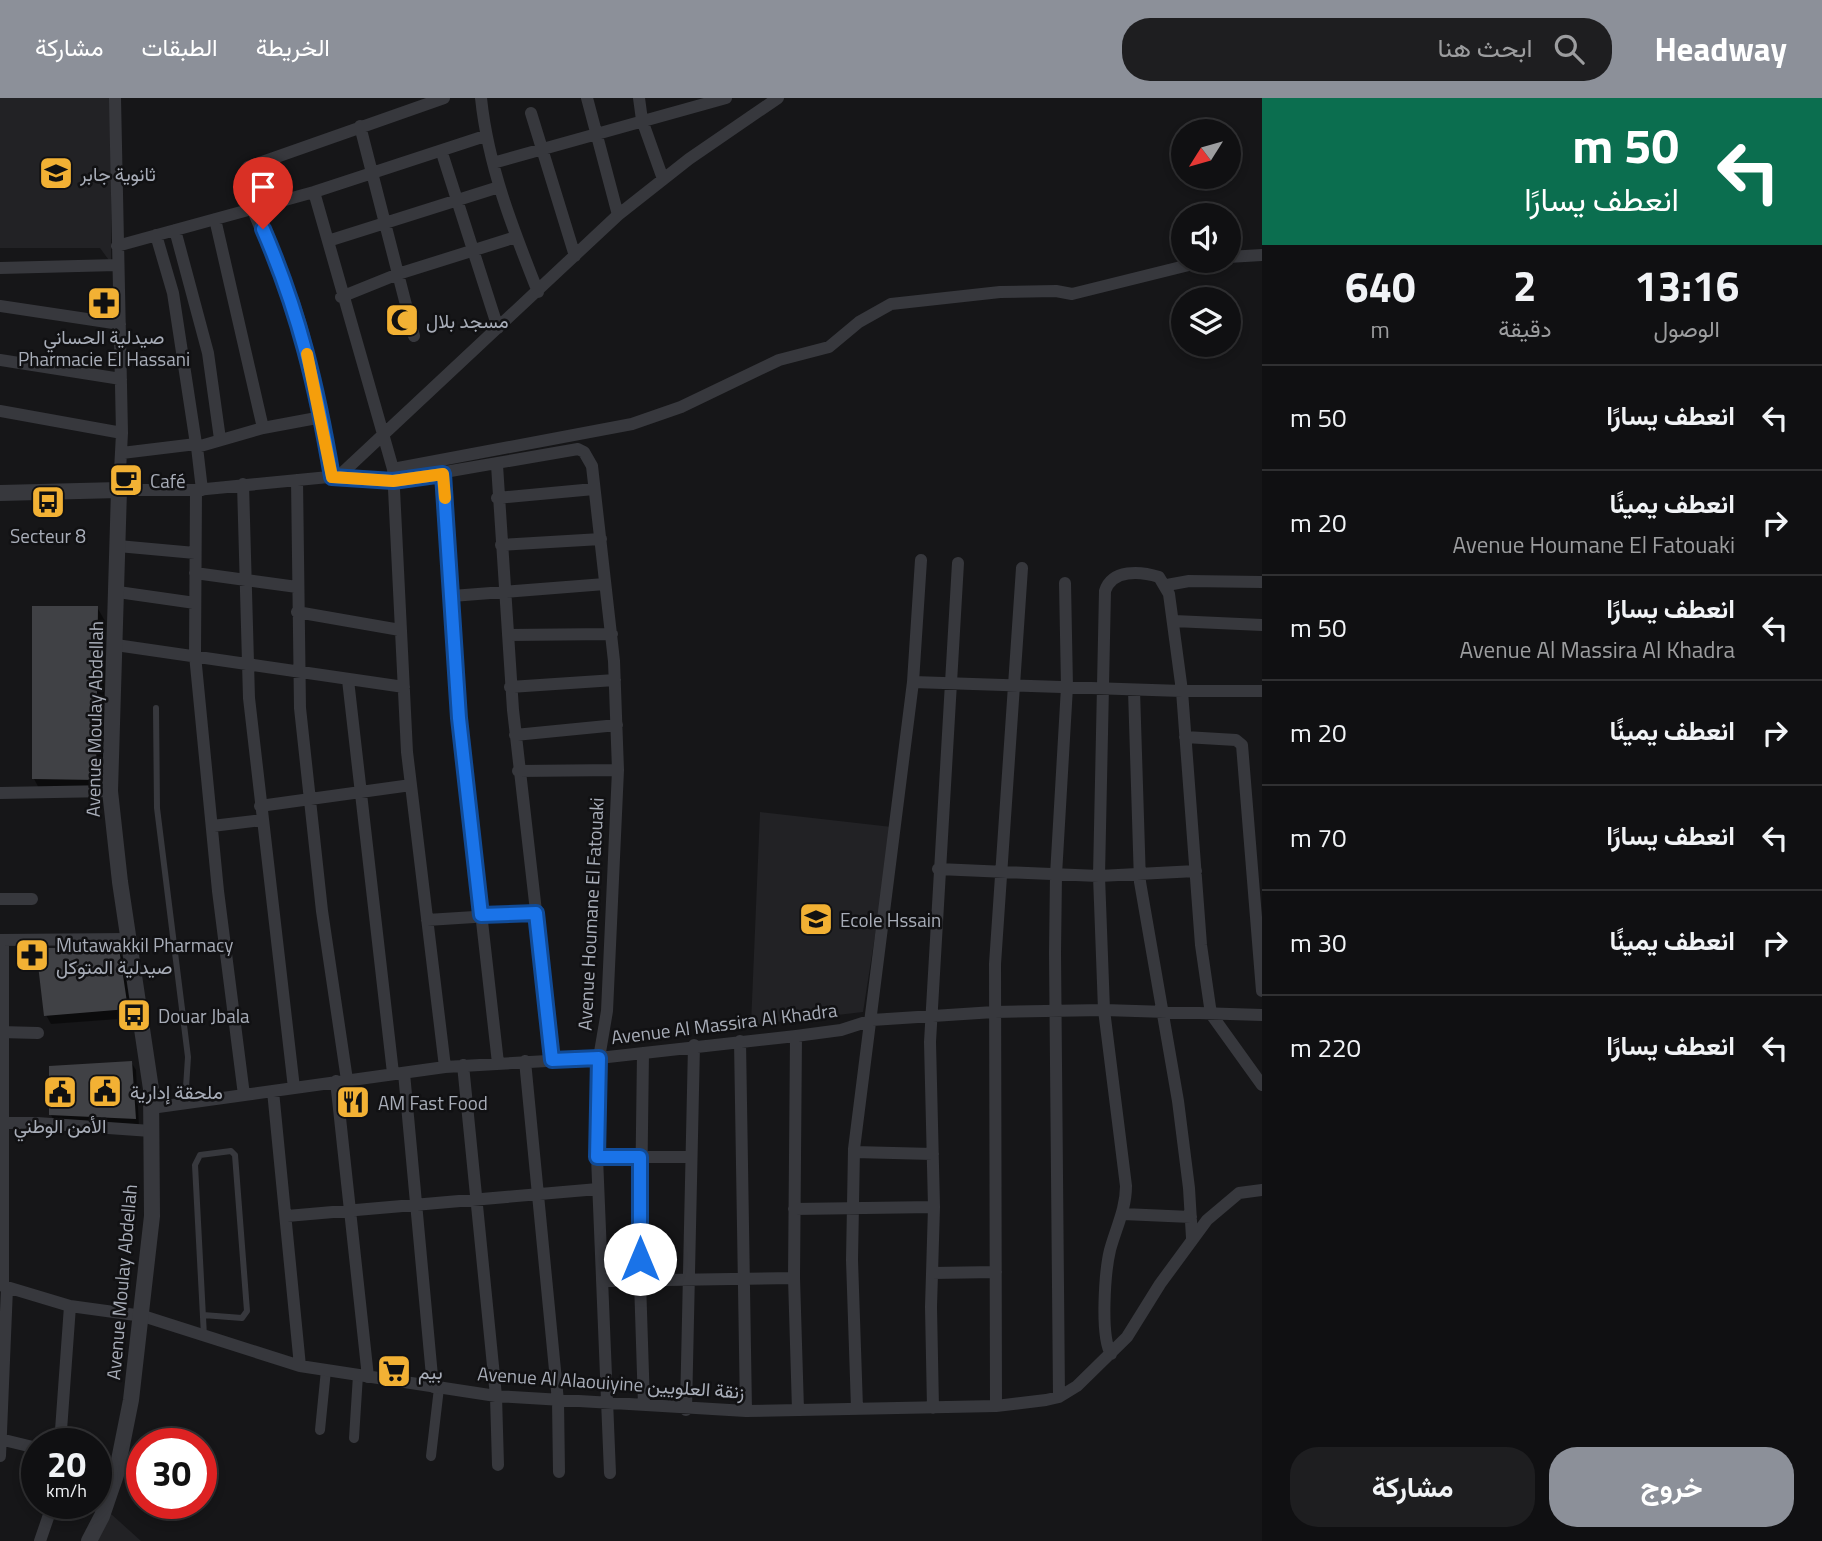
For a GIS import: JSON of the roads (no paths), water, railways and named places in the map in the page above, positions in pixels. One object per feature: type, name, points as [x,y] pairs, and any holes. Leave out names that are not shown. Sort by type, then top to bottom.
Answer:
[{"type":"street","name":"Avenue Moulay Abdellah","points":[[89,1541],[102,1516],[118,1467],[131,1400],[152,1216],[151,1108],[110,791],[122,453],[116,98]]},
{"type":"street","points":[[336,476],[295,307],[243,175],[248,167],[444,98]]},
{"type":"street","points":[[481,98],[485,136],[499,187],[538,292]]},
{"type":"street","points":[[587,98],[618,215]]},
{"type":"street","points":[[639,98],[642,120],[663,179]]},
{"type":"street","points":[[493,163],[642,120],[693,102],[726,98]]},
{"type":"street","points":[[336,476],[538,292],[618,215],[663,179],[778,98]]},
{"type":"street","points":[[531,113],[575,256]]},
{"type":"street","points":[[360,126],[414,336]]},
{"type":"street","points":[[117,246],[314,192],[442,153],[485,136]]},
{"type":"street","points":[[442,153],[498,328]]},
{"type":"street","points":[[328,241],[499,187]]},
{"type":"street","points":[[314,192],[341,297],[393,475],[411,785],[445,1067]]},
{"type":"street","points":[[215,219],[263,428]]},
{"type":"street","points":[[175,230],[208,353],[220,439]]},
{"type":"street","points":[[156,235],[173,293],[197,446],[199,490],[195,553],[195,655],[244,1095]]},
{"type":"street","points":[[341,297],[398,274],[516,237]]},
{"type":"street","points":[[1241,256],[1262,255]]},
{"type":"street","points":[[0,268],[117,265]]},
{"type":"street","points":[[393,475],[620,426],[681,407],[779,360],[829,347],[859,322],[891,304],[1000,292],[1056,291],[1072,294],[1171,269]]},
{"type":"street","points":[[0,306],[120,324]]},
{"type":"street","points":[[0,360],[121,379]]},
{"type":"street","points":[[0,411],[122,433]]},
{"type":"street","points":[[122,453],[197,446],[263,428],[322,416]]},
{"type":"street","name":"Avenue Houmane El Fatouaki","points":[[497,464],[563,450],[578,449],[587,457],[592,466],[612,634],[618,769],[607,1011],[599,1058],[597,1157],[610,1473]]},
{"type":"street","points":[[0,493],[199,490],[336,476],[443,474],[497,464],[510,687],[552,1060]]},
{"type":"street","points":[[443,474],[459,718],[498,1063]]},
{"type":"street","points":[[297,480],[298,671],[341,1081],[363,1376],[354,1438]]},
{"type":"street","points":[[243,484],[247,663],[260,806],[294,1088]]},
{"type":"street","points":[[497,498],[594,489]]},
{"type":"street","points":[[501,545],[601,539]]},
{"type":"street","points":[[118,546],[195,553]]},
{"type":"street","points":[[857,1408],[852,1209],[854,1153],[913,682],[921,560]]},
{"type":"street","points":[[933,1408],[931,1018],[958,563]]},
{"type":"street","points":[[996,1406],[994,1012],[1000,872],[1022,568]]},
{"type":"street","points":[[195,573],[297,587]]},
{"type":"street","points":[[1111,1354],[1105,1338],[1108,1273],[1110,1254],[1123,1214],[1126,1186],[1104,1010],[1099,876],[1105,591],[1107,583],[1119,575],[1159,577],[1167,585],[1182,691],[1196,871],[1211,1014],[1260,1078]]},
{"type":"street","points":[[1167,585],[1189,581],[1262,582]]},
{"type":"street","points":[[1059,1397],[1056,875],[1067,687],[1065,583]]},
{"type":"street","points":[[452,596],[605,584]]},
{"type":"street","points":[[118,592],[195,603]]},
{"type":"street","points":[[297,612],[400,630]]},
{"type":"street","points":[[1174,621],[1262,625]]},
{"type":"street","points":[[508,635],[612,634]]},
{"type":"street","points":[[116,645],[404,687]]},
{"type":"street","points":[[348,680],[360,792],[417,1206],[436,1387],[431,1456]]},
{"type":"street","points":[[510,687],[615,680]]},
{"type":"street","points":[[913,682],[953,681],[1134,690],[1262,691]]},
{"type":"street","points":[[1134,690],[1140,875],[1148,939],[1163,1013],[1186,1162],[1192,1238]]},
{"type":"street","points":[[515,735],[617,725]]},
{"type":"street","points":[[1185,737],[1236,740],[1242,745],[1262,991]]},
{"type":"street","points":[[518,771],[618,769]]},
{"type":"street","points":[[260,806],[411,785]]},
{"type":"street","points":[[0,793],[110,791]]},
{"type":"street","points":[[212,826],[262,820]]},
{"type":"street","points":[[938,869],[1099,876],[1196,871]]},
{"type":"street","points":[[0,898],[32,899]]},
{"type":"street","points":[[427,920],[536,913]]},
{"type":"street","points":[[0,1456],[3,1286],[2,940],[129,939]]},
{"type":"street","name":"Avenue Al Massira Al Khadra","points":[[151,1108],[445,1067],[599,1058],[841,1030],[872,1020],[994,1012],[1104,1010],[1262,1015]]},
{"type":"street","points":[[2,1032],[38,1033]]},
{"type":"street","points":[[796,1035],[794,1278],[798,1410]]},
{"type":"street","points":[[740,1041],[746,1412]]},
{"type":"street","points":[[686,1410],[691,1280],[690,1157],[694,1045]]},
{"type":"street","points":[[643,1053],[640,1281],[644,1405]]},
{"type":"street","points":[[524,1061],[558,1401],[559,1472]]},
{"type":"street","points":[[463,1065],[496,1396],[498,1465]]},
{"type":"street","points":[[273,1091],[300,1366]]},
{"type":"street","points":[[2,1123],[151,1131]]},
{"type":"street","points":[[854,1153],[933,1154]]},
{"type":"street","points":[[597,1157],[690,1157]]},
{"type":"street","points":[[287,1216],[598,1189]]},
{"type":"street","name":"Avenue Al Alaouiyine زنقة العلويين","points":[[3,1286],[70,1306],[142,1316],[300,1366],[496,1396],[746,1412],[996,1406],[1059,1397],[1077,1386],[1127,1337],[1192,1238],[1217,1210],[1240,1193],[1262,1190]]},
{"type":"street","points":[[794,1209],[934,1207]]},
{"type":"street","points":[[1123,1214],[1191,1217]]},
{"type":"street","points":[[932,1273],[996,1272]]},
{"type":"street","points":[[602,1281],[794,1278]]},
{"type":"street","points":[[61,1428],[70,1306]]},
{"type":"street","points":[[320,1430],[327,1370]]},
{"type":"street","points":[[1,1439],[21,1444]]},
{"type":"street","points":[[112,1466],[118,1467]]},
{"type":"street","points":[[40,1541],[47,1519]]},
{"type":"lane","points":[[156,708],[157,808],[188,1057],[185,1103]]},
{"type":"lane","points":[[203,1315],[242,1318],[247,1311],[235,1155],[231,1151],[200,1155],[195,1165],[204,1336]]},
{"type":"place","name":"ثانوية جابر","points":[[56,173]]},
{"type":"place","name":"صيدلية الحساني Pharmacie El Hassani","points":[[104,303]]},
{"type":"place","name":"مسجد بلال","points":[[402,320]]},
{"type":"place","name":"Café","points":[[126,480]]},
{"type":"place","name":"Secteur 8","points":[[48,502]]},
{"type":"place","name":"Ecole Hssain","points":[[816,919]]},
{"type":"place","name":"Mutawakkil Pharmacy صيدلية المتوكل","points":[[32,955]]},
{"type":"place","name":"Douar Jbala","points":[[134,1015]]},
{"type":"place","name":"ملحقة إدارية","points":[[105,1091]]},
{"type":"place","name":"الأمن الوطني","points":[[60,1092]]},
{"type":"place","name":"AM Fast Food","points":[[353,1102]]},
{"type":"place","name":"بيم","points":[[394,1371]]}]
